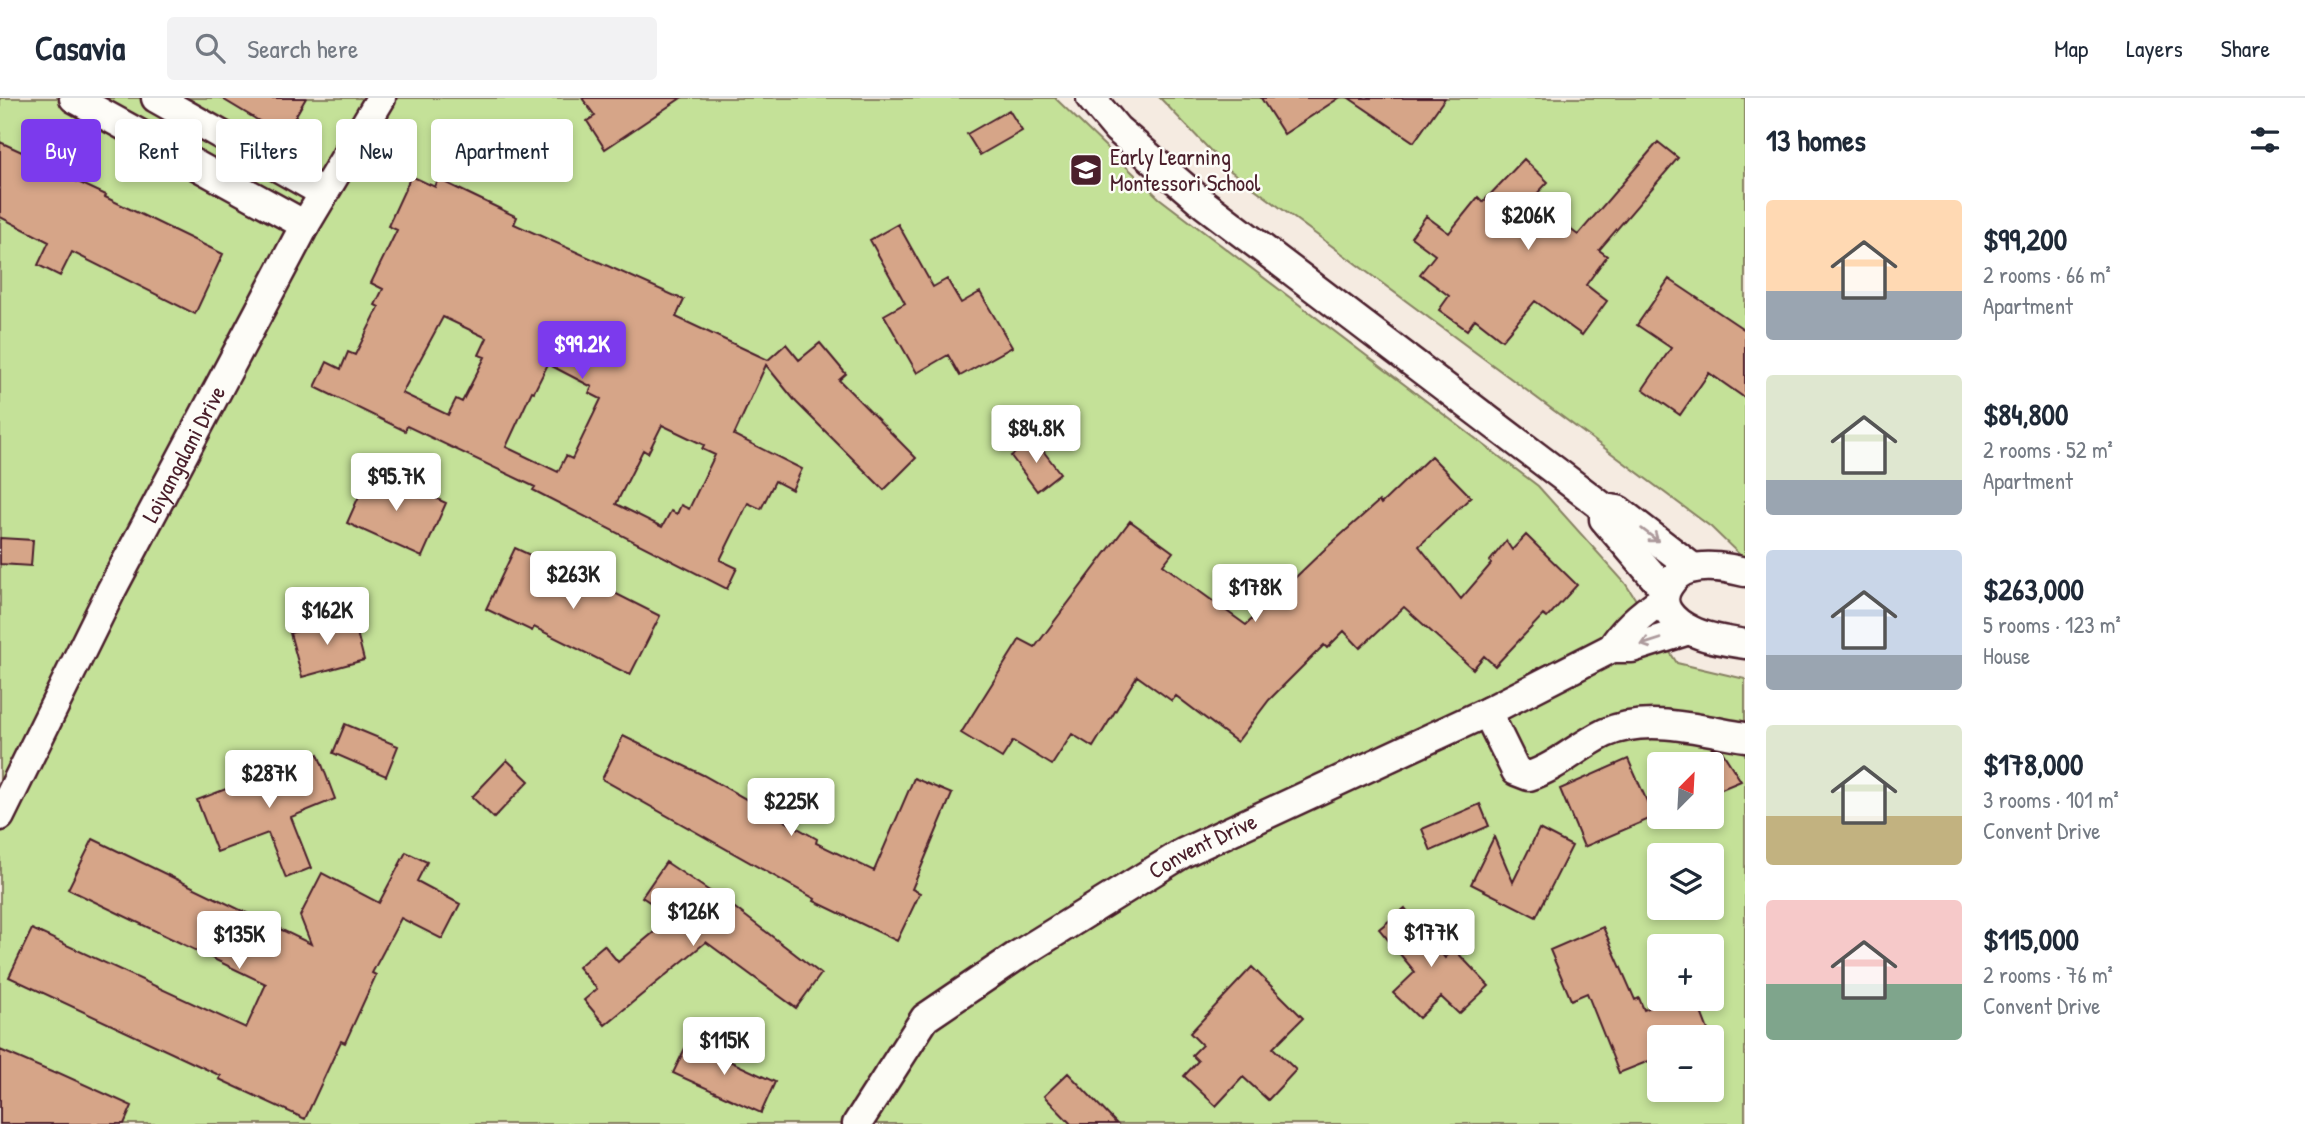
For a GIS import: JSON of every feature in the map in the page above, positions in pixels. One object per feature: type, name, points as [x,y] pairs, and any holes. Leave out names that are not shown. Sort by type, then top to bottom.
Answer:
[{"type":"street","points":[[74,98],[305,225]]},
{"type":"street","points":[[156,98],[324,193]]},
{"type":"street","name":"Loiyangalani Drive","points":[[0,816],[112,589],[305,225],[381,98]]},
{"type":"street","points":[[1091,98],[1117,129],[1204,204],[1604,508],[1618,510],[1693,568],[1713,567],[1745,572]]},
{"type":"street","points":[[1604,508],[1604,519],[1664,595],[1666,609],[1675,620],[1706,637],[1745,644]]},
{"type":"street","name":"Convent Drive","points":[[1612,648],[1622,632],[1664,595],[1682,572],[1693,568]]},
{"type":"street","name":"Convent Drive","points":[[857,1124],[925,1018],[1015,957],[1183,853],[1487,712],[1612,648],[1632,648],[1689,630]]},
{"type":"street","points":[[1487,712],[1516,771],[1529,776],[1543,772],[1605,733],[1629,727],[1650,724],[1745,737]]},
{"type":"green space","points":[[0,98],[1055,98],[1159,198],[1538,486],[1625,583],[1677,663],[1745,679],[1745,1124],[0,1124]]},
{"type":"green space","points":[[1160,98],[1745,98],[1745,560],[1711,527],[1228,169]]},
{"type":"building","points":[[221,98],[306,98],[294,119],[256,119]]},
{"type":"building","points":[[582,98],[681,98],[605,149],[587,121],[595,116]]},
{"type":"building","points":[[1261,98],[1339,98],[1284,134]]},
{"type":"building","points":[[1349,98],[1445,98],[1414,142]]},
{"type":"building","points":[[1009,110],[1022,131],[980,155],[967,134]]},
{"type":"building","points":[[0,142],[21,152],[21,182],[78,182],[223,254],[195,314],[72,252],[60,276],[38,265],[49,242],[0,217]]},
{"type":"building","points":[[1658,142],[1678,158],[1599,250],[1607,256],[1586,285],[1607,301],[1582,335],[1535,301],[1502,340],[1475,319],[1467,330],[1439,310],[1449,296],[1420,274],[1435,255],[1411,237],[1426,216],[1449,233],[1478,197],[1483,202],[1524,159],[1548,182],[1531,200],[1578,235]]},
{"type":"building","points":[[417,179],[435,187],[437,182],[444,182],[517,217],[514,224],[684,300],[676,317],[768,360],[786,344],[799,360],[820,343],[846,374],[839,380],[916,458],[884,490],[796,402],[766,365],[734,435],[802,469],[792,490],[775,481],[761,509],[748,503],[720,560],[737,568],[727,589],[533,490],[535,487],[407,426],[405,431],[315,387],[327,362],[341,369],[348,352],[355,355],[379,307],[375,305],[383,289],[371,283],[397,230],[388,226],[408,182],[417,182]],"holes":[[[443,317],[487,338],[479,355],[485,357],[462,402],[456,399],[448,415],[402,393]],[[548,364],[592,387],[589,393],[601,399],[572,459],[566,456],[558,472],[506,447]],[[662,425],[704,445],[702,449],[715,455],[689,509],[681,505],[677,514],[671,511],[662,527],[616,504],[643,450],[648,453]]]},
{"type":"building","points":[[898,224],[933,287],[947,279],[961,303],[980,292],[1012,347],[960,376],[948,355],[917,373],[884,315],[905,303],[870,240]]},
{"type":"building","points":[[1669,279],[1745,330],[1745,398],[1709,373],[1680,415],[1643,389],[1671,348],[1637,325]]},
{"type":"building","points":[[1034,439],[1060,473],[1037,491],[1011,456]]},
{"type":"building","points":[[1431,456],[1471,497],[1419,546],[1461,599],[1491,564],[1490,561],[1506,541],[1512,550],[1526,535],[1577,585],[1547,618],[1543,615],[1495,666],[1484,656],[1473,669],[1404,607],[1360,648],[1344,631],[1327,648],[1324,645],[1269,700],[1237,742],[1176,696],[1172,701],[1137,676],[1093,747],[1072,734],[1052,765],[1013,741],[1002,758],[961,733],[1020,639],[1035,647],[1130,521],[1173,552],[1163,565],[1246,625],[1324,550],[1379,501],[1381,504]]},
{"type":"building","points":[[371,469],[446,503],[422,557],[347,523]]},
{"type":"building","points":[[0,538],[33,540],[31,566],[0,564]]},
{"type":"building","points":[[515,548],[592,584],[593,582],[660,616],[630,675],[534,627],[532,631],[486,609]]},
{"type":"building","points":[[353,617],[364,660],[302,677],[290,633]]},
{"type":"building","points":[[345,724],[398,746],[386,776],[333,753]]},
{"type":"building","points":[[623,736],[703,775],[817,839],[816,843],[874,871],[914,778],[952,794],[912,889],[920,893],[897,941],[814,901],[815,899],[602,779]]},
{"type":"building","points":[[318,754],[335,799],[291,817],[311,868],[286,878],[268,833],[217,852],[197,800]]},
{"type":"building","points":[[1724,755],[1741,781],[1724,788]]},
{"type":"building","points":[[1628,759],[1647,801],[1647,820],[1584,847],[1560,789]]},
{"type":"building","points":[[507,760],[529,781],[494,818],[472,797]]},
{"type":"building","points":[[1480,804],[1489,826],[1431,851],[1422,829]]},
{"type":"building","points":[[1539,829],[1572,846],[1536,917],[1471,884],[1494,837],[1513,882]]},
{"type":"building","points":[[93,839],[311,944],[300,916],[322,873],[379,903],[406,852],[427,862],[417,881],[460,904],[442,939],[401,918],[372,973],[376,975],[345,1043],[341,1041],[305,1119],[219,1079],[221,1076],[9,977],[32,929],[246,1028],[266,984],[68,889]]},
{"type":"building","points":[[666,862],[735,908],[821,974],[796,1008],[706,942],[605,1025],[584,1000],[597,989],[578,967],[604,945],[618,962],[672,917],[642,897]]},
{"type":"building","points":[[1405,908],[1445,958],[1454,949],[1489,986],[1459,1014],[1441,997],[1419,1018],[1393,993],[1415,972],[1379,929]]},
{"type":"building","points":[[1603,927],[1635,1000],[1639,998],[1644,1010],[1701,1011],[1706,1025],[1647,1025],[1647,1062],[1619,1073],[1587,993],[1571,1000],[1550,950]]},
{"type":"building","points":[[1252,967],[1303,1018],[1273,1048],[1296,1070],[1268,1100],[1243,1077],[1216,1106],[1184,1076],[1198,1061],[1192,1055],[1202,1045],[1190,1033]]},
{"type":"building","points":[[688,1042],[775,1082],[761,1113],[673,1073]]},
{"type":"building","points":[[0,1050],[132,1106],[124,1124],[0,1124]]},
{"type":"building","points":[[1068,1073],[1117,1124],[1071,1124],[1044,1096]]},
{"type":"place","name":"Early Learning Montessori School","points":[[1086,170]]}]
